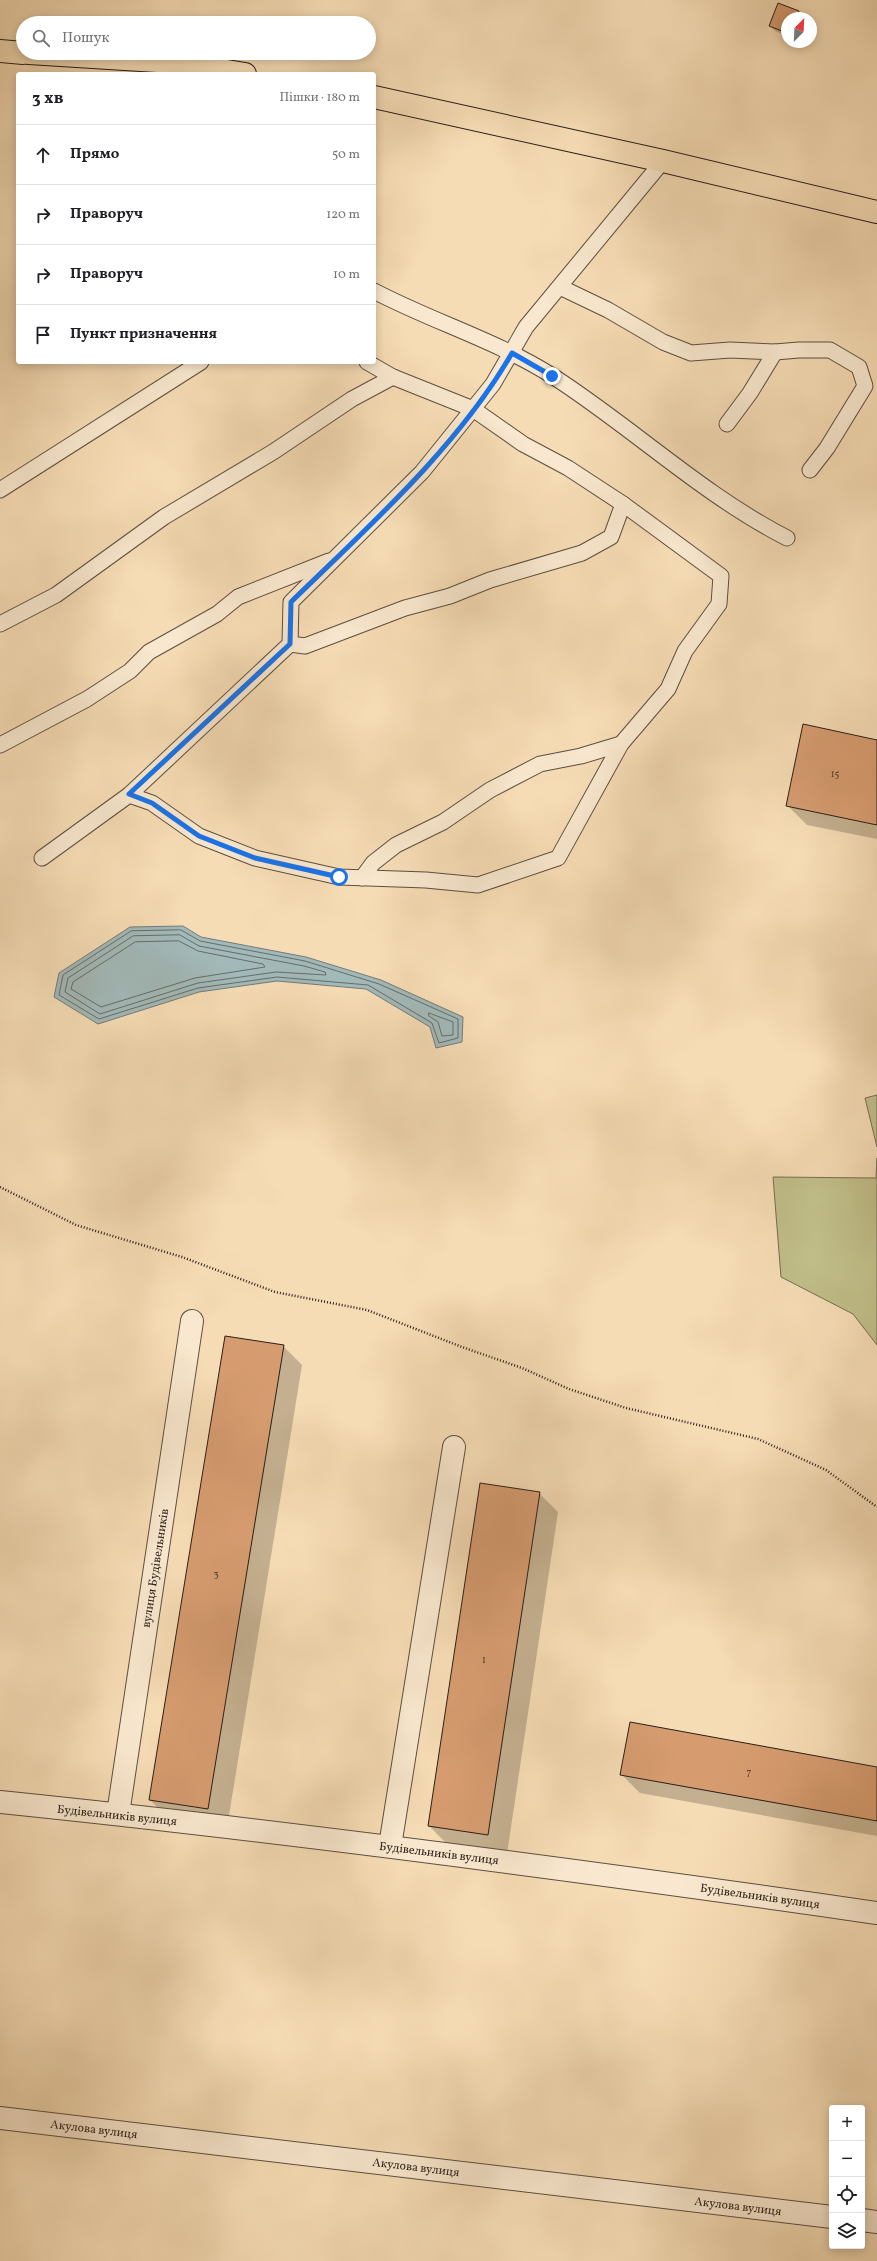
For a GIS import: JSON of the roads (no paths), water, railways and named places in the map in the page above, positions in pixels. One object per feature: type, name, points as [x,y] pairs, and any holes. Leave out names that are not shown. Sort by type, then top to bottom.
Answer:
[{"type":"main road","points":[[0,51],[16,52]]},
{"type":"main road","points":[[141,60],[173,62],[233,72]]},
{"type":"main road","points":[[376,97],[663,161],[877,212]]},
{"type":"street","name":"вулиця Будівельників","points":[[118,1814],[192,1321]]},
{"type":"street","points":[[390,1846],[454,1447]]},
{"type":"street","name":"Будівельників вулиця","points":[[0,1802],[118,1814],[390,1846],[601,1873],[877,1913]]},
{"type":"street","name":"Акулова вулиця","points":[[0,2118],[829,2217]]},
{"type":"street","points":[[865,2220],[877,2222]]},
{"type":"lane","points":[[42,858],[129,794],[290,644],[291,602],[422,472],[493,384],[526,327],[663,161]]},
{"type":"lane","points":[[560,287],[608,310],[663,342],[691,353],[730,350],[775,352],[830,350],[859,367],[864,386],[832,442],[810,470]]},
{"type":"lane","points":[[376,292],[406,308],[512,353],[589,400],[690,476],[767,528],[788,538]]},
{"type":"lane","points":[[727,424],[750,393],[775,352]]},
{"type":"lane","points":[[0,490],[198,364]]},
{"type":"lane","points":[[129,794],[152,803],[199,836],[255,858],[339,877],[426,880],[478,885],[558,858],[621,744],[668,689],[685,651],[719,604],[721,576],[623,504],[568,468],[523,444],[473,409],[393,377],[370,364]]},
{"type":"lane","points":[[0,624],[56,595],[164,518],[273,452],[352,398],[393,377]]},
{"type":"lane","points":[[290,644],[305,646],[405,608],[450,596],[490,580],[582,553],[611,537],[623,504]]},
{"type":"lane","points":[[0,745],[87,698],[130,671],[149,652],[217,614],[238,597],[336,558]]},
{"type":"lane","points":[[362,878],[373,863],[396,846],[443,822],[490,790],[540,764],[581,756],[621,744]]},
{"type":"water","points":[[183,926],[201,937],[306,957],[381,980],[463,1017],[462,1042],[436,1048],[430,1027],[366,989],[277,981],[199,992],[98,1024],[54,997],[59,973],[130,927]]}]
